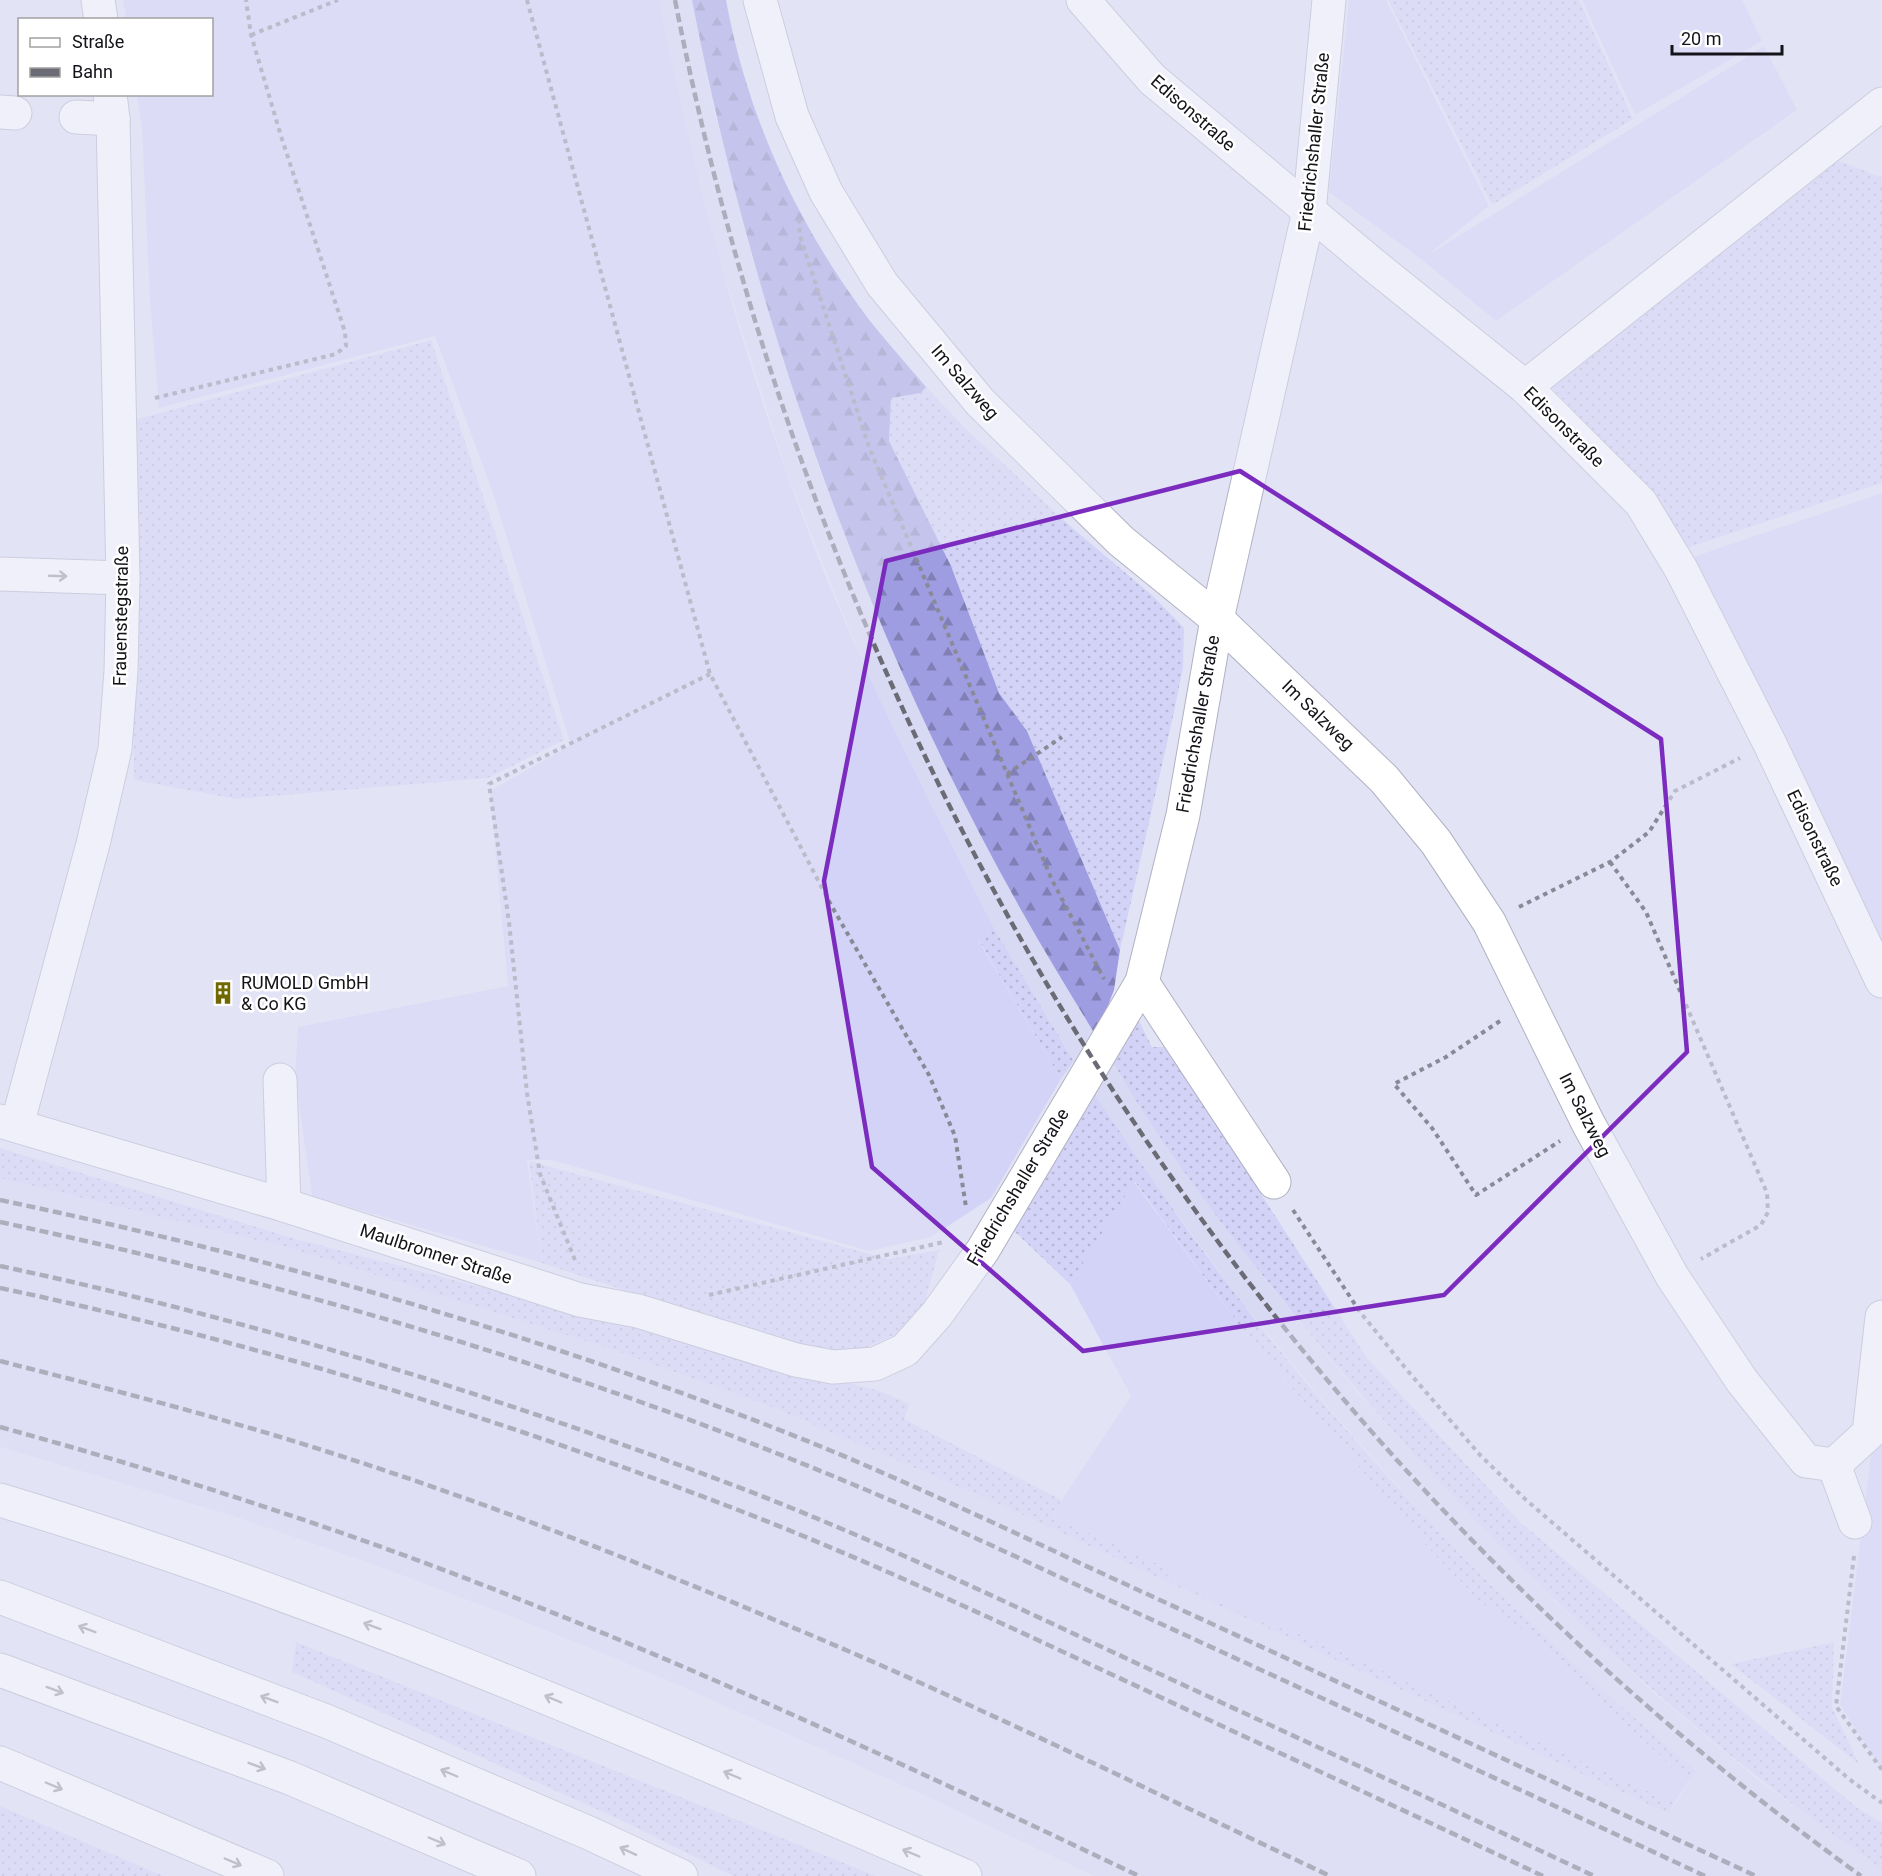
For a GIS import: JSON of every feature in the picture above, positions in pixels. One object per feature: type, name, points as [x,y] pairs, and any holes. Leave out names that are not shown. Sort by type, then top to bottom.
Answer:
[{"type":"main road","points":[[98,0],[101,18]]},
{"type":"main road","name":"Im Salzweg","points":[[760,0],[792,116],[826,192],[882,284],[980,402],[1120,541],[1217,619],[1384,779],[1436,842],[1489,922],[1588,1123],[1672,1276],[1742,1381],[1806,1461],[1834,1465]]},
{"type":"main road","name":"Edisonstraße","points":[[1083,0],[1152,79],[1309,211],[1525,387],[1641,503],[1681,569],[1770,744],[1882,981]]},
{"type":"main road","name":"Friedrichshaller Straße","points":[[875,1364],[905,1350],[937,1314],[983,1250],[1142,982],[1183,815],[1217,619],[1309,211],[1329,0]]},
{"type":"main road","points":[[1525,387],[1882,104]]},
{"type":"main road","points":[[76,117],[112,107]]},
{"type":"main road","name":"Frauenstegstraße","points":[[8,1123],[110,781],[115,749],[122,671],[123,578],[112,107]]},
{"type":"main road","points":[[0,574],[123,578]]},
{"type":"main road","points":[[1142,982],[1274,1182]]},
{"type":"main road","points":[[280,1080],[284,1205]]},
{"type":"main road","name":"Maulbronner Straße","points":[[8,1123],[284,1205],[580,1300],[638,1311],[796,1360],[833,1367],[875,1364]]},
{"type":"main road","points":[[1855,1522],[1834,1465],[1869,1433],[1882,1317]]},
{"type":"main road","points":[[0,1500],[116,1535],[375,1628],[638,1734],[965,1876]]},
{"type":"main road","points":[[0,1597],[326,1721],[589,1833],[681,1876]]},
{"type":"main road","points":[[0,1670],[290,1778],[519,1876]]},
{"type":"main road","points":[[0,1763],[267,1876]]},
{"type":"path","points":[[119,405],[336,354],[346,346],[345,332],[284,146],[251,35],[246,0]]},
{"type":"path","points":[[251,35],[338,0]]},
{"type":"path","points":[[527,0],[710,674],[831,905],[930,1075],[955,1136],[967,1209],[983,1250]]},
{"type":"path","points":[[799,214],[800,236],[869,447],[1052,879],[1122,1014]]},
{"type":"path","points":[[580,1300],[576,1264],[540,1174],[527,1093],[508,922],[489,784],[710,674]]},
{"type":"path","points":[[1007,774],[1062,737]]},
{"type":"path","points":[[1489,922],[1610,862],[1649,832],[1675,791],[1770,744]]},
{"type":"path","points":[[1610,862],[1646,912],[1767,1193],[1768,1212],[1761,1225],[1672,1276]]},
{"type":"path","points":[[1527,1000],[1446,1057],[1394,1084],[1432,1128],[1476,1195],[1588,1123]]},
{"type":"path","points":[[1274,1182],[1360,1312],[1480,1455],[1585,1551],[1849,1779],[1882,1803]]},
{"type":"path","points":[[707,1296],[947,1242],[983,1250]]},
{"type":"path","points":[[1855,1522],[1853,1560],[1836,1706],[1882,1770]]},
{"type":"highlighted area","points":[[1240,471],[1661,739],[1687,1052],[1444,1295],[1083,1351],[872,1167],[824,881],[886,561]]},
{"type":"shaded area","points":[[123,0],[659,0],[690,145],[728,289],[772,430],[823,570],[883,707],[995,930],[978,940],[1061,1079],[991,1198],[931,1237],[869,1251],[552,1160],[527,1160],[542,1263],[312,1196],[295,1076],[298,1027],[508,986],[490,791],[571,745],[494,496],[435,336],[159,408],[150,302],[142,128],[137,96],[213,96],[213,18],[126,18]]},
{"type":"shaded area","points":[[659,0],[692,0],[712,101],[748,243],[791,383],[818,465],[893,652],[1024,915],[1122,1078],[1180,1164],[1265,1279],[1357,1392],[1455,1499],[1556,1602],[1656,1695],[1762,1783],[1882,1869],[1882,1876],[1094,1876],[924,1795],[667,1680],[518,1619],[367,1562],[230,1515],[0,1447],[0,1178],[293,1249],[611,1349],[777,1409],[999,1504],[1669,1814],[1696,1771],[1635,1720],[1533,1626],[1431,1523],[1333,1413],[1240,1300],[1154,1183],[1095,1095],[995,930],[927,800],[863,664],[788,476],[717,252],[680,108]]},
{"type":"shaded area","points":[[1349,0],[1386,0],[1489,206],[1428,255],[1764,46],[1797,110],[1496,321],[1421,259],[1329,192]]},
{"type":"shaded area","points":[[1388,0],[1579,0],[1633,119],[1492,205]]},
{"type":"shaded area","points":[[1582,0],[1742,0],[1762,41],[1635,115]]},
{"type":"shaded area","points":[[1826,156],[1881,177],[1882,180],[1882,483],[1687,548],[1653,493],[1551,387]]},
{"type":"shaded area","points":[[431,340],[564,740],[488,778],[237,799],[134,780],[130,421]]},
{"type":"shaded area","points":[[926,387],[965,428],[1070,526],[1154,597],[1184,628],[1183,667],[1120,950],[1027,731],[999,693],[951,566],[889,441],[891,398],[921,393]]},
{"type":"shaded area","points":[[1882,493],[1882,946],[1687,559]]},
{"type":"shaded area","points":[[995,930],[1074,1061],[1061,1079],[978,939]]},
{"type":"shaded area","points":[[1138,1019],[1152,1047],[1166,1047],[1367,1358],[1519,1521],[1856,1807],[1882,1823],[1882,1869],[1724,1750],[1576,1620],[1505,1551],[1371,1406],[1229,1233],[1156,1131],[1112,1061]]},
{"type":"shaded area","points":[[1095,1095],[1221,1275],[1344,1427],[1398,1488],[1513,1606],[1634,1718],[1697,1771],[1688,1782],[1526,1632],[1480,1602],[1425,1545],[1245,1333],[1135,1182],[1070,1284],[1013,1230]]},
{"type":"shaded area","points":[[0,1148],[292,1238],[880,1391],[910,1404],[904,1419],[1062,1500],[1051,1516],[1165,1567],[1262,1622],[1308,1637],[1674,1803],[1669,1814],[999,1504],[777,1409],[611,1349],[293,1249],[0,1178]]},
{"type":"shaded area","points":[[529,1161],[888,1259],[939,1250],[924,1306],[894,1335],[865,1348],[834,1353],[800,1348],[542,1263]]},
{"type":"shaded area","points":[[1134,1182],[1245,1333],[1425,1545],[1480,1602],[1526,1632],[1688,1782],[1674,1803],[1308,1637],[1262,1622],[1169,1580],[1165,1567],[1051,1516],[1131,1396],[1070,1284]]},
{"type":"shaded area","points":[[1882,1365],[1882,1770],[1840,1705]]},
{"type":"shaded area","points":[[296,1642],[876,1876],[733,1876],[625,1822],[292,1672]]},
{"type":"shaded area","points":[[1834,1642],[1832,1707],[1859,1764],[1731,1664]]},
{"type":"shaded area","points":[[0,1806],[163,1876],[0,1876]]},
{"type":"green space","points":[[692,0],[726,0],[745,80],[758,119],[791,194],[831,265],[854,299],[926,387],[921,393],[891,398],[889,441],[951,566],[999,693],[1027,731],[1120,950],[1114,990],[1096,1036],[1024,915],[966,808],[913,698],[865,585],[821,471],[782,356],[748,238],[718,120]]},
{"type":"railway","points":[[675,0],[743,279],[835,549],[950,807],[1088,1052],[1249,1283],[1432,1498],[1636,1696],[1861,1876]]},
{"type":"railway","points":[[0,1200],[196,1245],[391,1298],[583,1358],[772,1427],[955,1505],[1756,1876]]},
{"type":"railway","points":[[0,1222],[217,1273],[432,1333],[644,1403],[749,1442],[963,1532],[1705,1876]]},
{"type":"railway","points":[[0,1266],[186,1310],[371,1362],[553,1420],[733,1485],[943,1573],[1594,1876]]},
{"type":"railway","points":[[0,1288],[184,1331],[367,1382],[547,1440],[725,1505],[936,1593],[1543,1876]]},
{"type":"railway","points":[[0,1361],[257,1430],[390,1472],[588,1544],[851,1652],[1058,1746],[1330,1876]]},
{"type":"railway","points":[[0,1427],[133,1465],[265,1507],[396,1552],[526,1602],[758,1699],[1139,1876]]},
{"type":"place","name":"RUMOLD GmbH & Co KG","points":[[223,993]]}]
